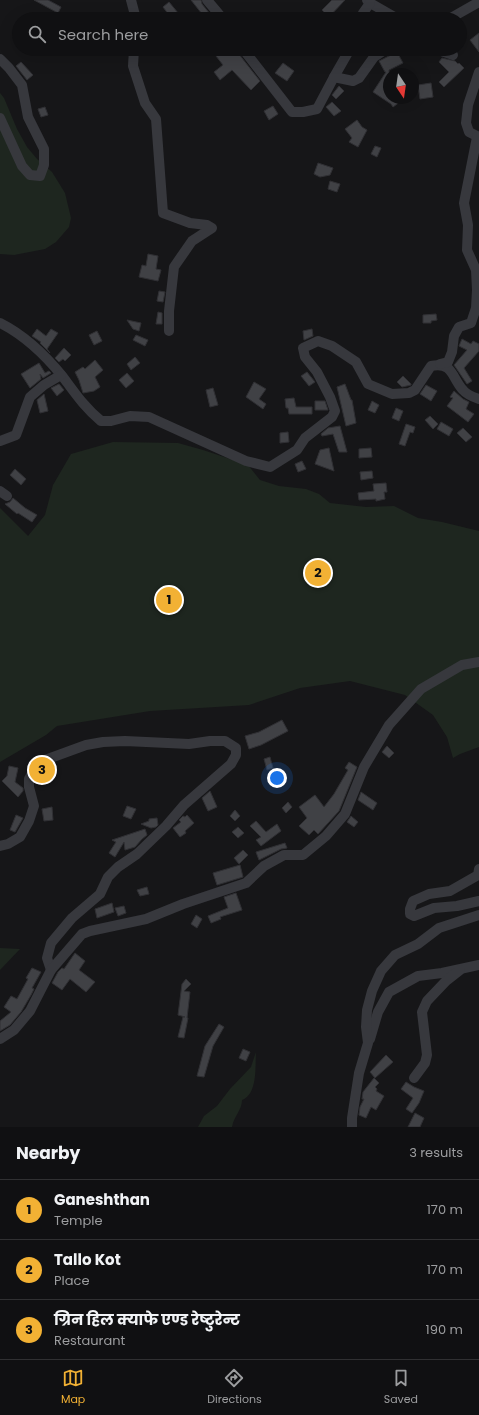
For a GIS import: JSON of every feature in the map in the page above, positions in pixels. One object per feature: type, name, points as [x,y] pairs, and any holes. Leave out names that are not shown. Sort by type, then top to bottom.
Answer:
[{"type":"street","points":[[131,0],[134,12]]},
{"type":"street","points":[[208,0],[217,12]]},
{"type":"street","points":[[363,12],[368,2],[386,12]]},
{"type":"street","points":[[461,12],[479,2]]},
{"type":"street","points":[[134,56],[134,66],[145,103],[156,119],[163,212],[190,223],[207,225],[212,228],[192,241],[174,267],[169,311],[169,331]]},
{"type":"street","points":[[248,56],[292,112],[303,112],[317,108],[346,56]]},
{"type":"street","points":[[334,77],[353,81],[359,78],[374,56]]},
{"type":"street","points":[[0,59],[22,84],[28,117],[44,149],[44,166],[40,176],[30,175],[22,166],[0,118]]},
{"type":"street","points":[[0,323],[14,330],[33,346],[61,375],[87,409],[101,421],[111,421],[130,416],[149,417],[246,461],[270,467],[297,450],[306,438],[332,417],[335,412],[330,397],[317,372],[305,357],[303,348],[318,341],[332,346],[356,362],[368,384],[392,394],[409,393],[415,390],[431,366],[448,362],[452,352],[454,336],[460,327],[475,321],[477,290],[476,270],[467,250],[468,225],[464,202],[478,137],[469,132],[466,123],[468,105],[479,72]]},
{"type":"street","points":[[440,364],[446,367],[453,374],[462,390],[479,399]]},
{"type":"street","points":[[0,441],[16,435],[30,398],[44,385],[61,375]]},
{"type":"street","points":[[0,1040],[14,1030],[30,1011],[51,970],[82,934],[90,931],[146,920],[183,904],[246,883],[264,866],[284,855],[303,855],[326,836],[345,814],[364,767],[389,725],[421,689],[462,665],[479,662]]},
{"type":"street","points":[[0,846],[8,844],[20,837],[29,821],[34,806],[29,787],[29,779],[34,770],[46,760],[86,745],[125,740],[189,744],[210,741],[225,741],[236,748],[236,755],[231,764],[184,805],[166,826],[137,854],[118,867],[108,877],[100,894],[67,924],[52,943],[46,958],[51,970]]},
{"type":"street","points":[[479,870],[478,875],[450,891],[429,894],[413,902],[410,909],[410,914],[414,916],[434,908],[457,906],[479,901]]},
{"type":"street","points":[[368,1043],[366,1027],[367,1010],[372,991],[381,971],[395,954],[418,944],[439,928],[479,915]]},
{"type":"street","points":[[352,1127],[359,1073],[378,1012],[389,992],[418,976],[442,973],[479,965]]},
{"type":"street","points":[[414,1078],[425,1063],[427,1055],[422,1012],[427,1000],[446,981],[463,968]]},
{"type":"shaded area","points":[[0,93],[4,98],[17,129],[27,147],[37,159],[52,172],[65,193],[71,218],[69,227],[56,242],[45,249],[14,255],[0,254]]},
{"type":"shaded area","points":[[113,442],[178,443],[248,465],[260,480],[279,486],[306,489],[319,494],[330,503],[366,507],[394,506],[418,518],[479,531],[479,747],[453,758],[447,737],[433,715],[405,695],[350,681],[300,688],[249,705],[150,711],[57,726],[46,735],[0,762],[0,508],[28,536],[45,515],[53,485],[71,454]]},
{"type":"shaded area","points":[[0,948],[20,949],[0,970]]},
{"type":"shaded area","points":[[256,1052],[255,1079],[253,1086],[251,1092],[242,1100],[241,1107],[232,1127],[198,1127],[204,1116],[217,1106],[230,1089],[251,1067]]},
{"type":"building","points":[[34,0],[48,0],[61,7],[58,12]]},
{"type":"building","points":[[191,0],[201,0],[202,4],[208,12],[200,12]]},
{"type":"building","points":[[332,0],[345,0],[334,12],[324,12],[322,10]]},
{"type":"building","points":[[169,2],[177,12],[167,12],[163,7]]},
{"type":"building","points":[[479,33],[479,52],[470,40]]},
{"type":"building","points":[[216,56],[240,56],[260,81],[251,90],[232,70],[220,80],[214,72],[223,65]]},
{"type":"building","points":[[389,56],[399,56],[403,63],[393,68],[383,68],[379,61]]},
{"type":"building","points":[[442,58],[455,61],[464,68],[444,87],[439,82],[449,72],[439,62]]},
{"type":"building","points":[[21,62],[33,75],[27,80],[16,66]]},
{"type":"building","points":[[283,63],[294,71],[287,81],[275,73]]},
{"type":"building","points":[[383,77],[383,99],[373,92]]},
{"type":"building","points":[[431,83],[433,97],[420,99],[419,85]]},
{"type":"building","points":[[339,86],[344,91],[336,99],[332,95]]},
{"type":"building","points":[[332,102],[341,111],[334,116],[326,107]]},
{"type":"building","points":[[273,106],[278,114],[269,120],[264,111]]},
{"type":"building","points":[[45,107],[48,115],[41,117],[38,109]]},
{"type":"building","points":[[357,120],[362,127],[367,130],[358,147],[349,142],[352,138],[345,129]]},
{"type":"building","points":[[375,146],[381,148],[377,157],[371,154]]},
{"type":"building","points":[[318,163],[333,168],[330,175],[320,177],[314,174]]},
{"type":"building","points":[[330,181],[340,184],[337,192],[328,189]]},
{"type":"building","points":[[148,254],[158,256],[156,269],[161,270],[158,281],[139,277],[142,265],[146,266]]},
{"type":"building","points":[[159,291],[165,292],[163,302],[157,301]]},
{"type":"building","points":[[158,312],[162,313],[162,324],[156,324]]},
{"type":"building","points":[[436,314],[437,320],[431,321],[431,323],[423,323],[423,315]]},
{"type":"building","points":[[127,320],[141,323],[139,331],[133,329]]},
{"type":"building","points":[[37,329],[46,336],[51,329],[58,333],[47,349],[50,353],[40,343],[41,342],[32,336]]},
{"type":"building","points":[[312,329],[313,336],[304,340],[303,331]]},
{"type":"building","points":[[97,331],[102,341],[94,345],[89,335]]},
{"type":"building","points":[[136,335],[148,340],[145,346],[133,340]]},
{"type":"building","points":[[462,339],[471,344],[473,341],[479,344],[479,351],[464,368],[472,381],[467,384],[454,365],[467,350],[459,346]]},
{"type":"building","points":[[64,348],[71,355],[65,361],[63,359],[59,362],[55,358]]},
{"type":"building","points":[[135,357],[140,363],[131,370],[127,364]]},
{"type":"building","points":[[95,360],[103,370],[95,377],[100,387],[94,391],[83,393],[75,372],[83,367],[85,369]]},
{"type":"building","points":[[39,363],[45,373],[49,371],[51,373],[43,378],[40,374],[41,379],[30,388],[21,374]]},
{"type":"building","points":[[307,372],[315,382],[309,386],[301,376]]},
{"type":"building","points":[[127,373],[134,381],[126,388],[119,380]]},
{"type":"building","points":[[403,376],[411,385],[402,387],[397,382]]},
{"type":"building","points":[[254,382],[266,389],[259,399],[266,404],[263,409],[246,397]]},
{"type":"building","points":[[59,384],[64,390],[57,396],[51,388]]},
{"type":"building","points":[[345,384],[352,400],[356,423],[346,426],[337,387]]},
{"type":"building","points":[[426,385],[437,391],[431,401],[420,394]]},
{"type":"building","points":[[213,388],[218,405],[210,407],[206,390]]},
{"type":"building","points":[[454,391],[469,402],[466,409],[474,414],[468,422],[447,406],[453,398],[450,397]]},
{"type":"building","points":[[44,394],[48,411],[40,413],[37,400]]},
{"type":"building","points":[[294,398],[296,407],[312,407],[312,414],[289,414],[288,408],[286,408],[285,399]]},
{"type":"building","points":[[315,401],[325,401],[328,410],[315,410]]},
{"type":"building","points":[[372,401],[379,405],[375,413],[368,410]]},
{"type":"building","points":[[396,408],[403,411],[399,421],[392,418]]},
{"type":"building","points":[[430,416],[438,424],[433,429],[425,420]]},
{"type":"building","points":[[441,422],[453,429],[449,436],[437,429]]},
{"type":"building","points":[[406,424],[415,427],[413,433],[410,432],[405,446],[399,444]]},
{"type":"building","points":[[340,426],[347,452],[339,452],[333,434],[322,436],[321,434],[328,428]]},
{"type":"building","points":[[463,428],[472,437],[466,442],[457,433]]},
{"type":"building","points":[[288,432],[289,442],[280,443],[280,433]]},
{"type":"building","points":[[329,448],[334,471],[315,464],[320,450]]},
{"type":"building","points":[[371,448],[372,457],[359,458],[359,449]]},
{"type":"building","points":[[302,461],[306,469],[298,472],[295,464]]},
{"type":"building","points":[[15,469],[26,479],[21,485],[10,475]]},
{"type":"building","points":[[372,471],[373,478],[361,480],[360,472]]},
{"type":"building","points":[[386,483],[387,492],[384,492],[385,499],[376,501],[376,499],[359,500],[358,493],[374,491],[373,484]]},
{"type":"building","points":[[13,498],[25,508],[37,515],[32,522],[18,513],[17,514],[5,504],[10,502]]},
{"type":"building","points":[[282,720],[288,731],[261,745],[249,749],[245,736],[259,732]]},
{"type":"building","points":[[387,746],[394,753],[389,758],[382,752]]},
{"type":"building","points":[[270,757],[273,768],[267,770],[264,759]]},
{"type":"building","points":[[349,762],[357,767],[339,811],[318,834],[314,830],[309,835],[299,826],[307,818],[299,807],[315,795],[324,807],[334,794],[348,770],[345,768]]},
{"type":"building","points":[[9,766],[18,768],[15,782],[23,788],[23,791],[18,797],[2,781],[7,776]]},
{"type":"building","points":[[210,791],[217,807],[208,811],[202,798]]},
{"type":"building","points":[[361,792],[377,803],[373,810],[358,800]]},
{"type":"building","points":[[288,802],[292,807],[286,813],[282,808]]},
{"type":"building","points":[[127,806],[136,809],[131,819],[123,816]]},
{"type":"building","points":[[52,807],[53,820],[44,821],[42,809]]},
{"type":"building","points":[[235,810],[240,816],[235,821],[230,816]]},
{"type":"building","points":[[16,815],[23,818],[15,832],[10,830]]},
{"type":"building","points":[[187,815],[194,823],[185,831],[186,833],[180,837],[173,828],[181,822],[179,820],[183,816],[185,817]]},
{"type":"building","points":[[351,816],[358,822],[354,827],[347,822]]},
{"type":"building","points":[[157,818],[158,825],[156,827],[151,828],[141,824],[149,821],[149,819]]},
{"type":"building","points":[[256,821],[266,832],[277,824],[281,831],[261,846],[256,840],[261,837],[250,826]]},
{"type":"building","points":[[238,827],[244,833],[238,838],[232,832]]},
{"type":"building","points":[[145,829],[147,835],[135,847],[125,850],[124,842],[115,857],[109,853],[116,842],[112,840]]},
{"type":"building","points":[[285,843],[287,848],[281,849],[259,860],[256,852]]},
{"type":"building","points":[[243,850],[248,855],[239,864],[234,858]]},
{"type":"building","points":[[240,865],[243,877],[217,885],[213,873]]},
{"type":"building","points":[[147,887],[149,894],[140,896],[137,890]]},
{"type":"building","points":[[236,893],[242,910],[220,917],[221,919],[211,923],[208,916],[228,908],[224,897]]},
{"type":"building","points":[[112,903],[114,912],[97,918],[95,909]]},
{"type":"building","points":[[124,906],[126,913],[118,916],[115,908]]},
{"type":"building","points":[[196,915],[202,919],[197,928],[191,924]]},
{"type":"building","points":[[75,953],[85,961],[79,970],[95,982],[86,992],[70,979],[62,990],[52,983],[58,972],[62,968],[64,969]]},
{"type":"building","points":[[32,968],[41,972],[32,988],[34,989],[31,995],[21,1012],[10,1025],[0,1031],[0,1021],[11,1012],[4,1007],[11,996],[17,999]]},
{"type":"building","points":[[186,979],[191,984],[184,991],[190,992],[188,1018],[184,1038],[178,1037],[183,1017],[185,1017],[178,1015],[182,984]]},
{"type":"building","points":[[219,1024],[224,1027],[213,1046],[204,1077],[197,1076],[205,1046]]},
{"type":"building","points":[[243,1049],[250,1052],[246,1061],[239,1058]]},
{"type":"building","points":[[386,1055],[393,1062],[375,1078],[370,1072]]},
{"type":"building","points":[[374,1078],[379,1083],[375,1087],[377,1089],[376,1091],[384,1096],[376,1110],[371,1107],[366,1118],[359,1115],[360,1107],[364,1099],[362,1099],[363,1092]]},
{"type":"building","points":[[406,1082],[424,1091],[419,1103],[412,1113],[406,1109],[413,1098],[401,1089]]},
{"type":"building","points":[[415,1113],[424,1118],[420,1127],[408,1127]]},
{"type":"place","name":"Tallo Kot","points":[[318,573]]},
{"type":"place","name":"Ganeshthan","points":[[169,600]]},
{"type":"place","name":"ग्रिन हिल क्याफे एण्ड रेष्टुरेन्ट","points":[[42,770]]}]
